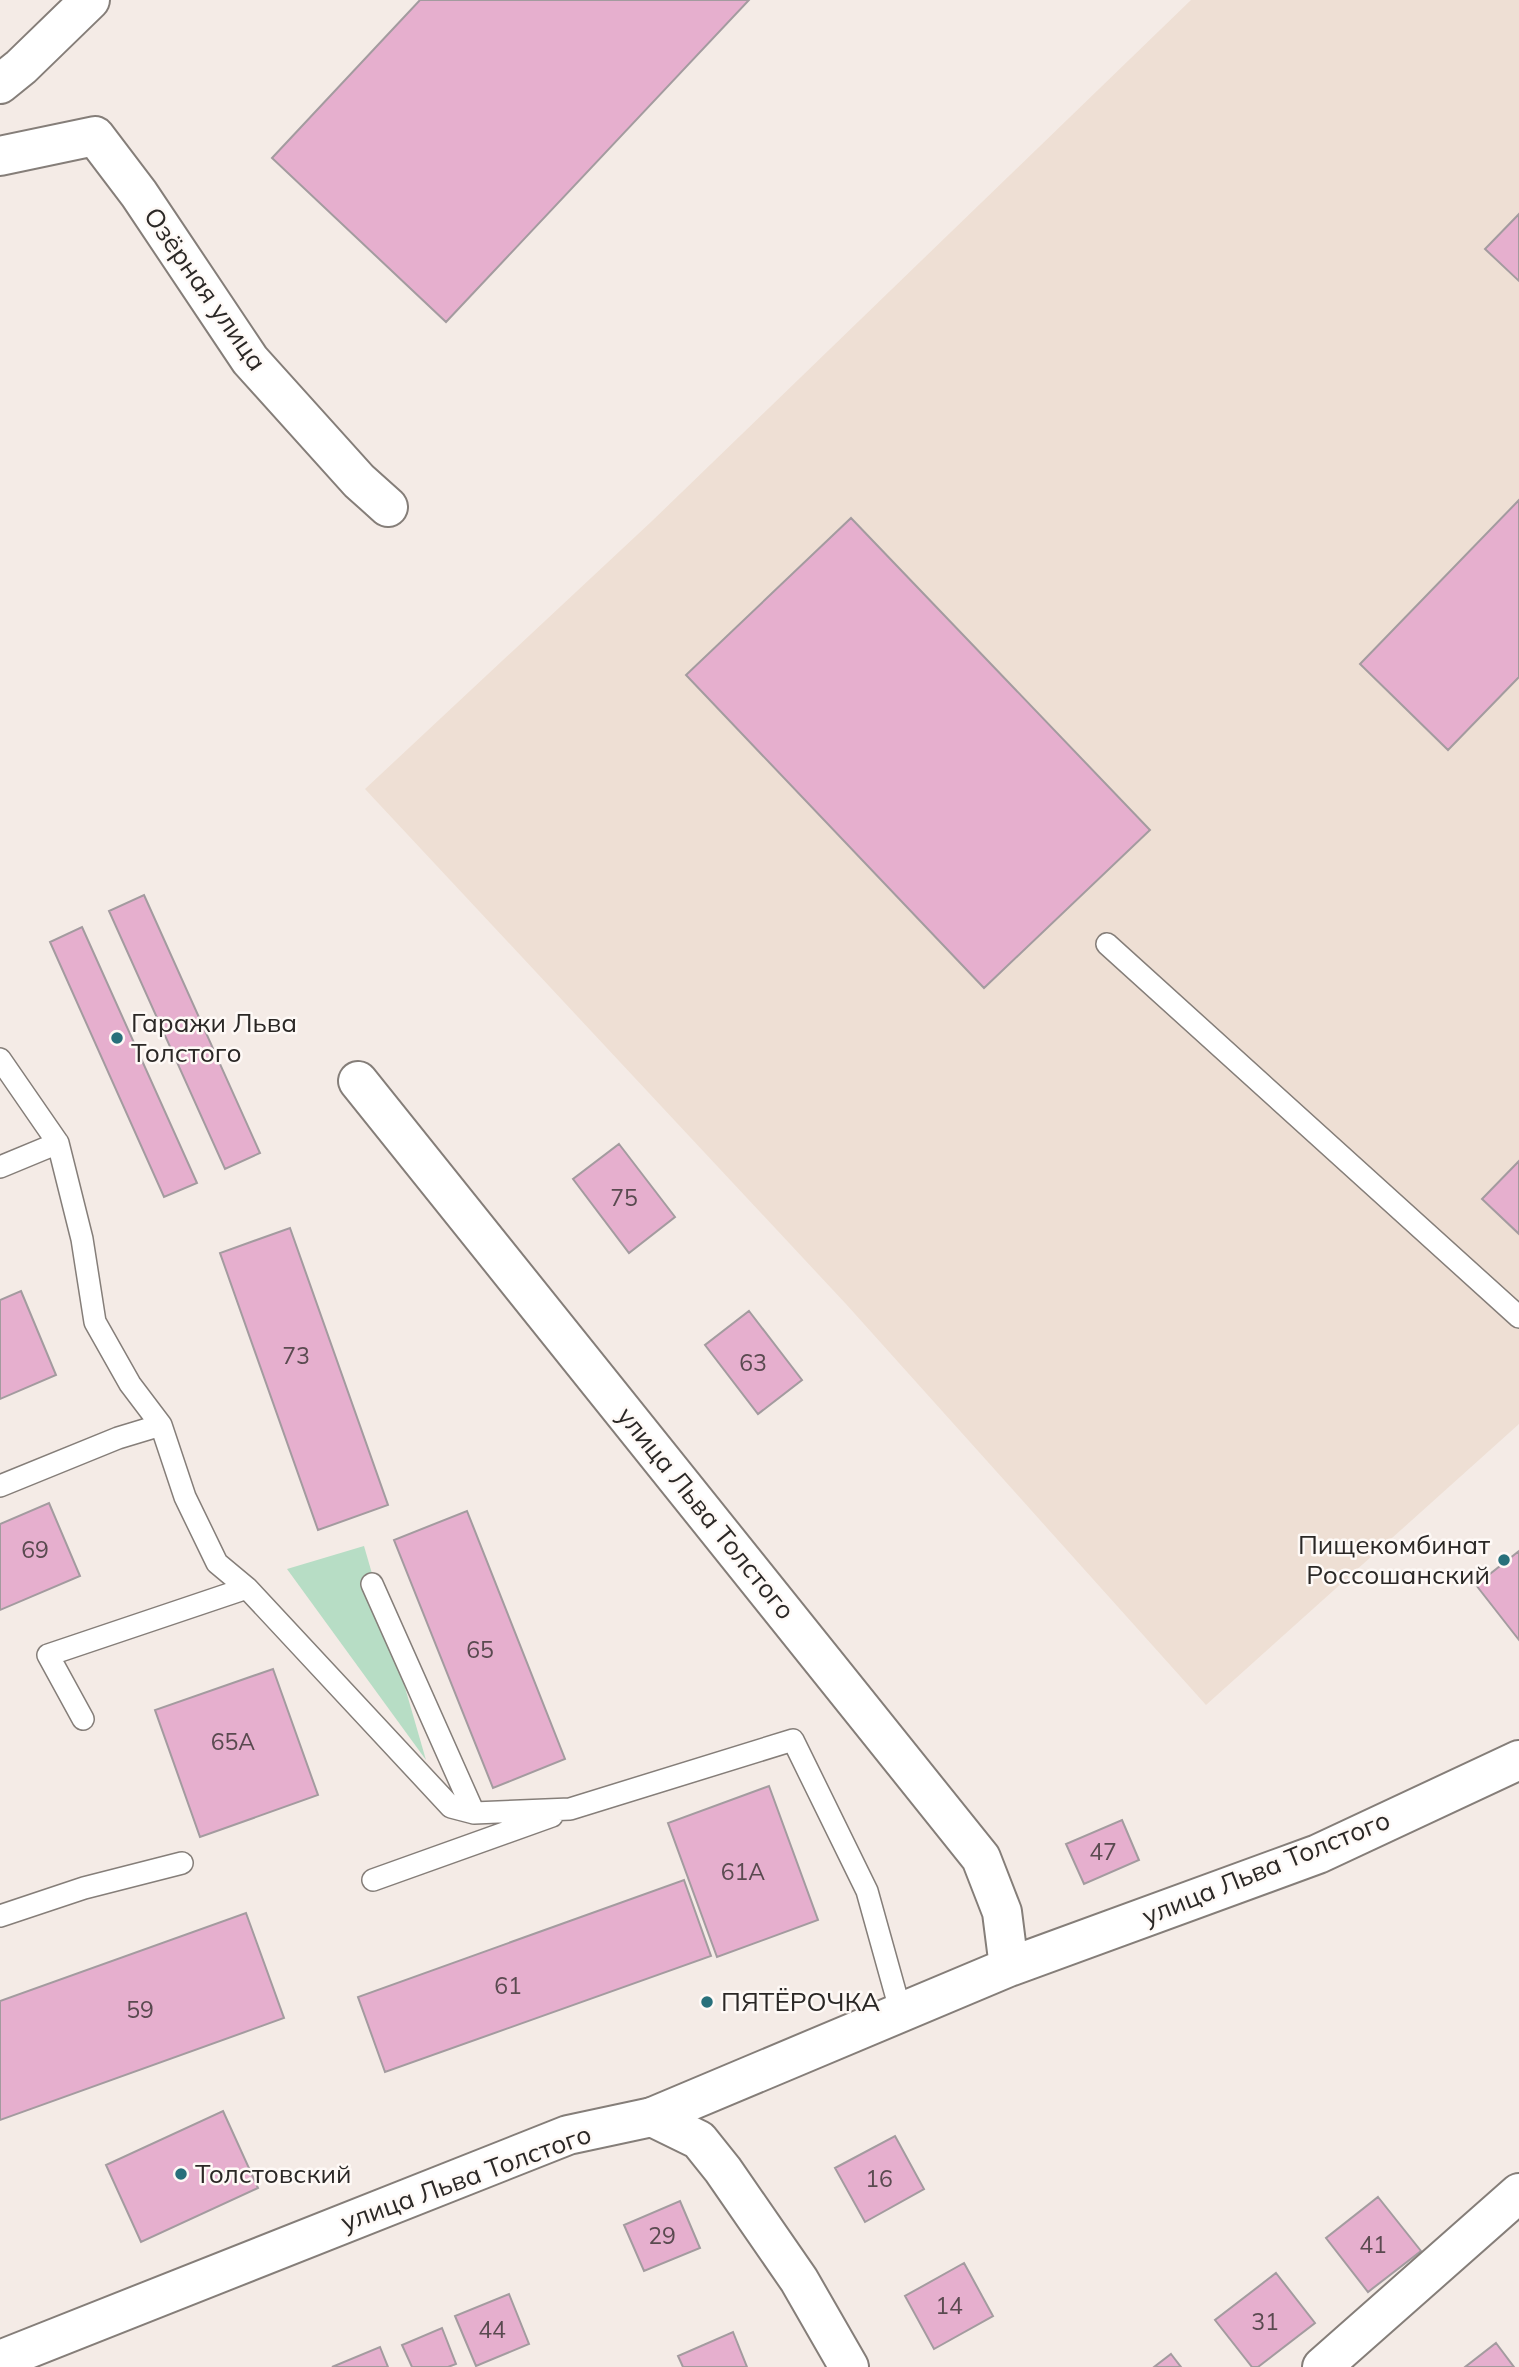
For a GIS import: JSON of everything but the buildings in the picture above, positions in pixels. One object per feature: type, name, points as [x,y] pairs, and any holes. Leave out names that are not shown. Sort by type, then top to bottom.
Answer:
[{"type":"street","points":[[0,83],[21,67],[90,0]]},
{"type":"street","name":"Озёрная улица","points":[[0,156],[95,136],[139,194],[250,360],[359,481],[388,507]]},
{"type":"street","name":"улица Льва Толстого","points":[[358,1081],[981,1858],[1002,1912],[1009,1967]]},
{"type":"street","name":"улица Льва Толстого","points":[[0,2360],[568,2135],[652,2117],[1009,1967],[1318,1854],[1519,1760]]},
{"type":"street","points":[[652,2117],[699,2140],[723,2170],[799,2280],[849,2367]]},
{"type":"street","points":[[1322,2367],[1519,2193]]},
{"type":"lane","points":[[1107,944],[1519,1317]]},
{"type":"lane","points":[[0,1059],[58,1143],[82,1239],[95,1322],[130,1384],[161,1424],[185,1497],[217,1563],[247,1588],[451,1807],[474,1813],[570,1809]]},
{"type":"lane","points":[[0,1167],[58,1143]]},
{"type":"lane","points":[[0,1486],[118,1437],[161,1424]]},
{"type":"lane","points":[[372,1584],[474,1813]]},
{"type":"lane","points":[[83,1719],[48,1655],[247,1588]]},
{"type":"lane","points":[[373,1880],[570,1809],[793,1740],[867,1891],[901,2013]]},
{"type":"lane","points":[[0,1916],[84,1888],[182,1863]]},
{"type":"shaded area","points":[[1191,0],[1519,0],[1519,1424],[1206,1705],[846,1304],[365,789],[652,521]]},
{"type":"green space","points":[[364,1546],[426,1760],[287,1569]]},
{"type":"place","name":"Гаражи Льва Толстого","points":[[117,1038]]},
{"type":"place","name":"Пищекомбинат Россошанский","points":[[1504,1560]]},
{"type":"place","name":"ПЯТЁРОЧКА","points":[[707,2002]]},
{"type":"place","name":"Толстовский","points":[[181,2174]]}]
